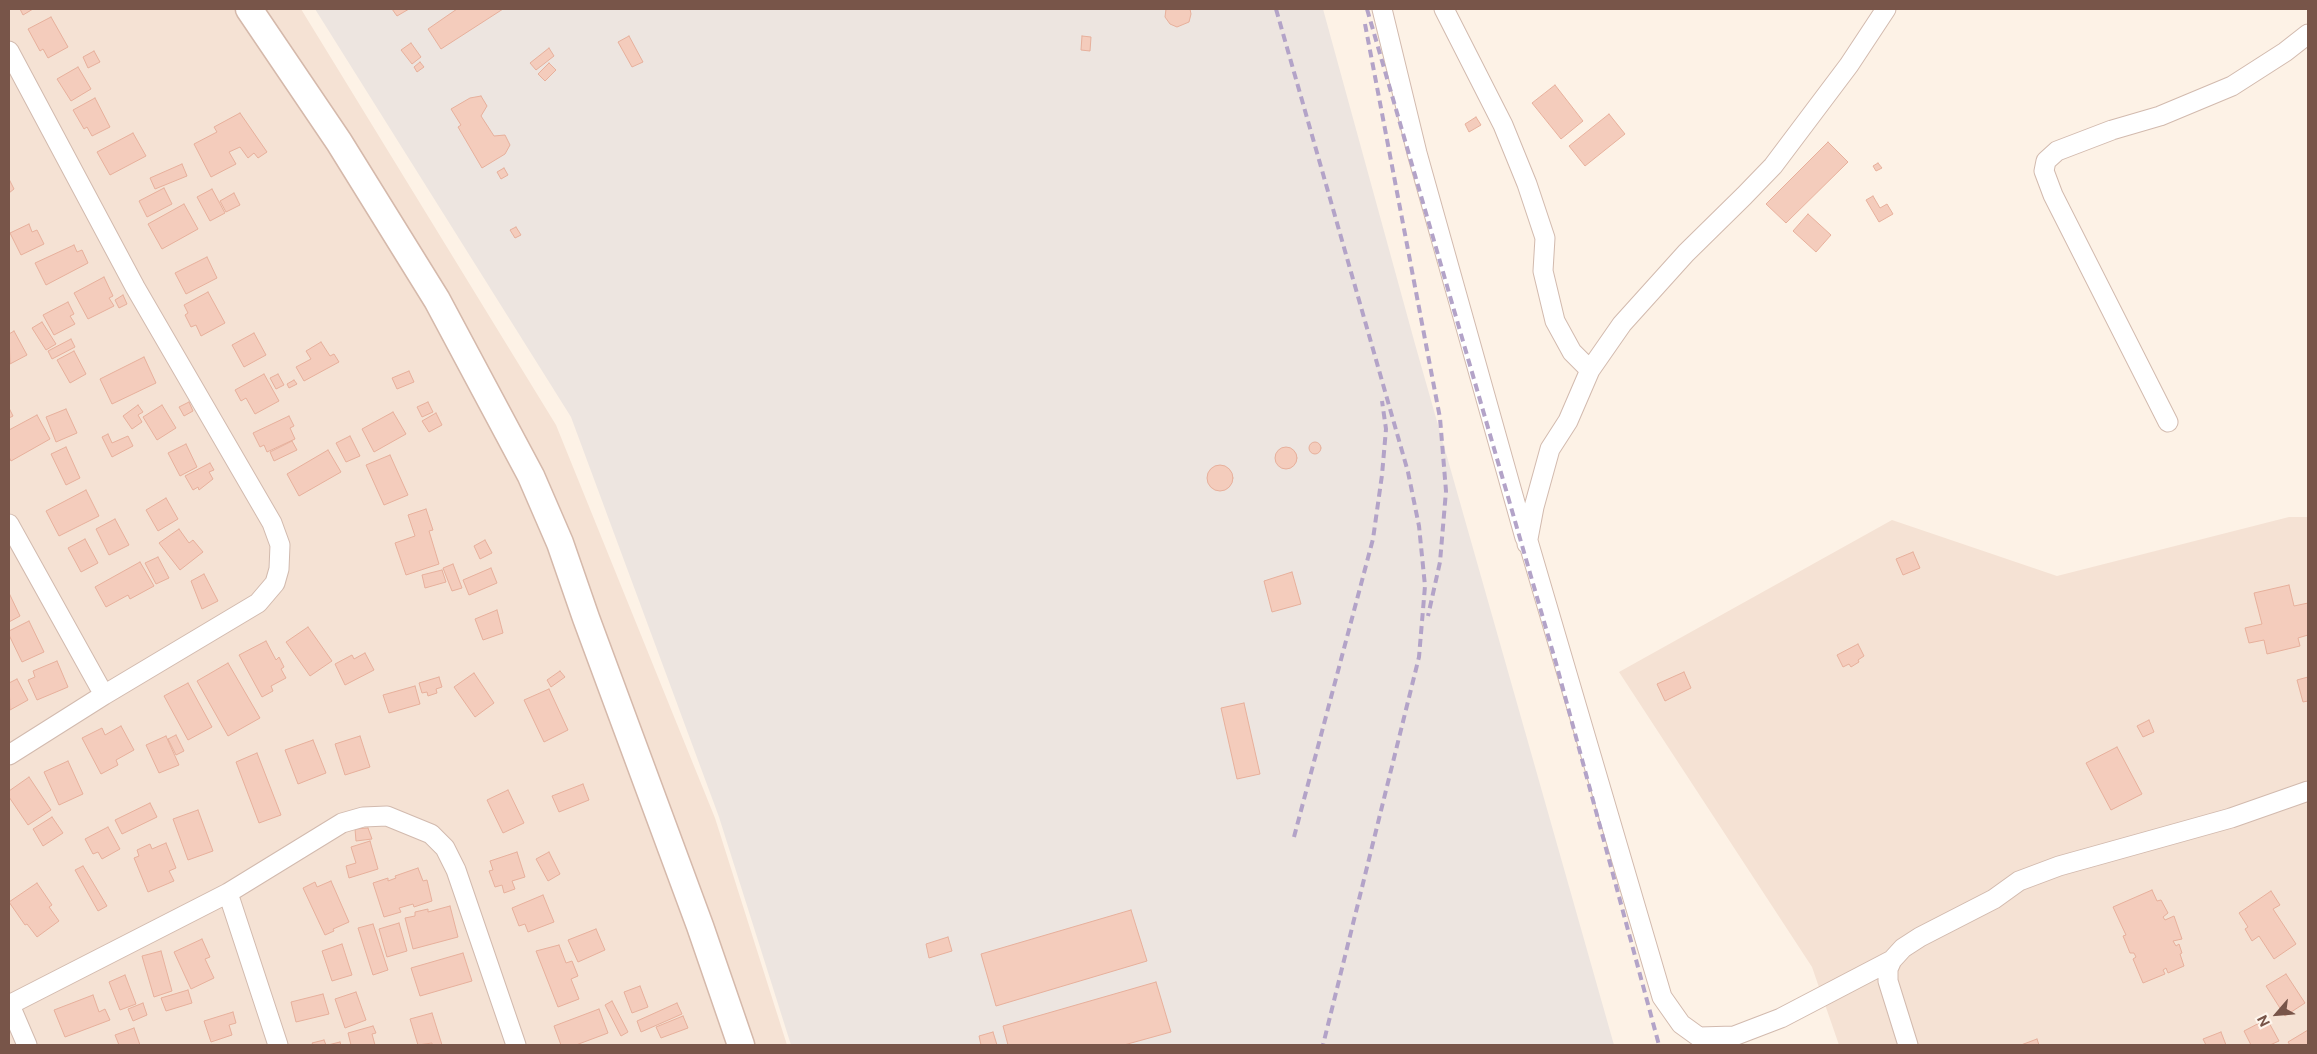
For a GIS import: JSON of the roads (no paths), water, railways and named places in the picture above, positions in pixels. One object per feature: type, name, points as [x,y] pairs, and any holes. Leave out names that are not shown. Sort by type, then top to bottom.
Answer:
[{"type":"main road","points":[[249,9],[339,142],[437,300],[531,476],[560,543],[700,926],[741,1045]]},
{"type":"street","points":[[1382,9],[1417,153],[1527,544],[1528,541]]},
{"type":"street","points":[[1444,9],[1503,125],[1527,184],[1545,238],[1543,270],[1555,320],[1572,352],[1590,370]]},
{"type":"street","points":[[1886,9],[1849,65],[1773,166],[1686,253],[1622,324],[1590,370],[1568,421],[1550,449],[1534,507],[1528,541],[1662,997],[1681,1024],[1702,1041],[1734,1036],[1781,1018],[1892,960]]},
{"type":"street","points":[[2168,422],[2053,195],[2044,171],[2046,162],[2057,151],[2112,130],[2160,116],[2232,86],[2308,34]]},
{"type":"street","points":[[9,51],[135,287],[272,523],[280,545],[279,569],[274,583],[258,603],[104,695],[9,755]]},
{"type":"street","points":[[9,524],[104,695]]},
{"type":"street","points":[[1908,1045],[1888,980],[1888,969],[1892,960],[1903,948],[1920,937],[1994,899],[2019,881],[2059,866],[2231,818],[2308,791]]},
{"type":"street","points":[[26,1045],[9,1004],[228,893],[342,823],[363,818],[387,816],[431,834],[445,848],[456,870],[516,1045]]},
{"type":"street","points":[[228,893],[278,1045]]},
{"type":"railway","points":[[1276,9],[1408,472],[1419,526],[1425,586],[1419,657],[1323,1045]]},
{"type":"railway","points":[[1367,9],[1556,663],[1659,1045]]},
{"type":"railway","points":[[1365,24],[1440,418],[1446,491],[1440,562],[1428,616]]},
{"type":"railway","points":[[1294,837],[1373,539],[1386,429],[1382,401]]}]
